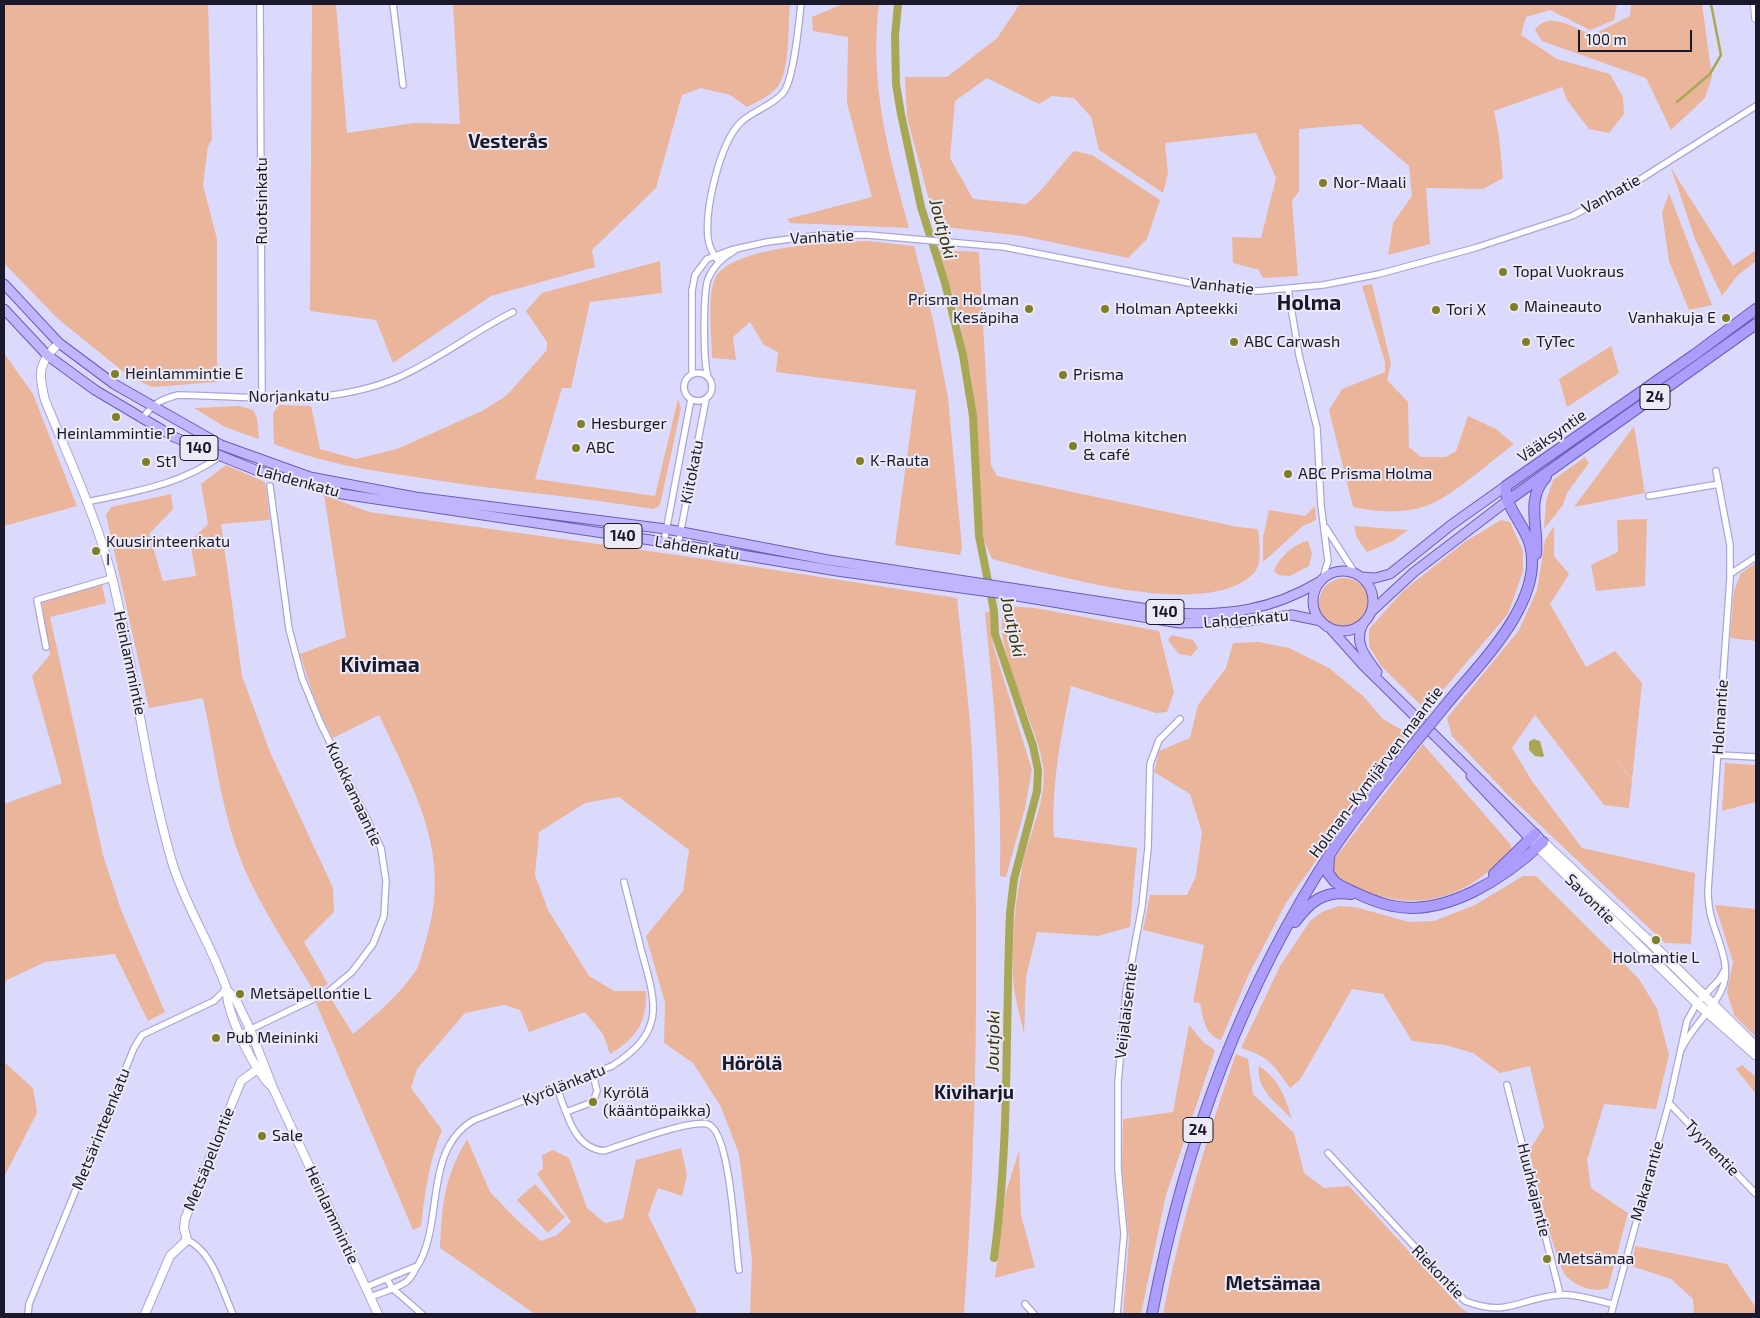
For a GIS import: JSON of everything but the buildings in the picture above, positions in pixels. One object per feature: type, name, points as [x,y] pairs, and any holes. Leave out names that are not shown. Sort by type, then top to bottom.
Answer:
[{"type":"highway","name":"Vääksyntie","points":[[1506,486],[1694,355],[1756,309]]},
{"type":"highway","name":"Vääksyntie","points":[[1508,501],[1756,324]]},
{"type":"highway","name":"24","points":[[1533,570],[1537,548],[1535,498],[1542,482],[1559,465]]},
{"type":"highway","name":"Holman–Kymijärven maantie","points":[[1152,1314],[1169,1236],[1194,1142],[1232,1039],[1271,956],[1295,910],[1332,850],[1516,615],[1526,596],[1533,570],[1529,541],[1508,501],[1506,486]]},
{"type":"highway","points":[[1481,887],[1533,837]]},
{"type":"highway","points":[[1271,956],[1301,913],[1315,900],[1337,893],[1362,896],[1393,906],[1422,908],[1450,902],[1481,887],[1526,859],[1541,845]]},
{"type":"highway","points":[[1332,850],[1327,868],[1330,878],[1362,896]]},
{"type":"main road","name":"Lahdenkatu","points":[[4,284],[59,343],[114,384],[221,445],[286,475],[342,494],[664,542],[837,571],[962,585],[1174,614],[1218,614],[1268,606],[1287,600],[1321,580]]},
{"type":"main road","name":"Lahdenkatu","points":[[4,309],[47,355],[95,390],[174,437],[219,457],[258,471],[415,497],[681,531],[962,585]]},
{"type":"main road","name":"Vääksyntie","points":[[1358,575],[1375,578],[1390,574],[1451,525],[1506,486]]},
{"type":"main road","name":"Vääksyntie","points":[[1372,612],[1414,572],[1508,501]]},
{"type":"main road","name":"140","points":[[1321,580],[1337,571],[1358,575]]},
{"type":"main road","points":[[1330,628],[1349,631],[1363,624],[1372,612],[1372,592],[1358,575]]},
{"type":"main road","points":[[1321,580],[1313,603],[1321,621]]},
{"type":"main road","name":"Lahdenkatu","points":[[1005,591],[1179,623],[1240,622],[1292,615],[1321,621]]},
{"type":"main road","name":"140","points":[[1321,621],[1330,628]]},
{"type":"main road","name":"Savontie","points":[[1363,624],[1359,634],[1360,646],[1391,693]]},
{"type":"main road","name":"Savontie","points":[[1330,628],[1391,693],[1697,1003],[1756,1055]]},
{"type":"main road","name":"Savontie","points":[[1541,845],[1704,994],[1756,1047]]},
{"type":"street","name":"Ruotsinkatu","points":[[260,4],[262,398]]},
{"type":"street","points":[[393,4],[403,85]]},
{"type":"street","points":[[708,377],[700,373],[692,374],[686,380],[684,388],[691,399],[699,401],[706,398],[712,389],[706,363],[705,296],[708,279],[719,262],[710,245],[708,226],[720,156],[729,136],[740,122],[784,92],[792,64],[801,4]]},
{"type":"street","points":[[1755,4],[1756,18]]},
{"type":"street","name":"Vanhatie","points":[[714,255],[743,247],[821,235],[868,235],[941,240],[1039,252],[1144,276],[1220,289],[1288,289],[1323,285],[1379,274],[1475,248],[1572,216],[1639,180],[1756,106]]},
{"type":"street","name":"Vanhatie","points":[[719,262],[743,247]]},
{"type":"street","points":[[692,374],[693,282],[702,262],[714,255]]},
{"type":"street","points":[[1288,289],[1299,355],[1317,428],[1328,561],[1321,580]]},
{"type":"street","name":"Norjankatu","points":[[151,406],[165,398],[178,395],[324,398],[372,386],[419,367],[513,312]]},
{"type":"street","points":[[47,355],[59,343]]},
{"type":"street","name":"Heinlammintie","points":[[47,355],[40,372],[45,400],[100,534],[112,578],[160,813],[172,859],[226,988],[228,1003],[241,1034],[257,1070],[273,1088]]},
{"type":"street","name":"Kiitokatu","points":[[678,545],[706,398]]},
{"type":"street","name":"Kiitokatu","points":[[664,542],[691,399]]},
{"type":"street","points":[[143,418],[151,406]]},
{"type":"street","points":[[87,502],[174,482],[205,467],[219,457]]},
{"type":"street","name":"Holmantie","points":[[1706,1012],[1713,1004],[1725,980],[1724,961],[1708,900],[1711,828],[1718,755],[1730,574],[1730,545],[1716,471]]},
{"type":"street","points":[[1650,496],[1718,484]]},
{"type":"street","name":"Kuokkamaantie","points":[[241,1034],[328,992],[352,972],[373,944],[384,916],[386,881],[381,848],[320,722],[302,678],[289,629],[270,486]]},
{"type":"street","points":[[1324,525],[1358,575]]},
{"type":"street","points":[[1730,574],[1756,557]]},
{"type":"street","points":[[46,648],[38,600],[112,578]]},
{"type":"street","name":"Veijalaisentie","points":[[1117,1314],[1124,1234],[1118,1169],[1118,1082],[1126,992],[1142,906],[1148,848],[1150,764],[1159,740],[1180,718]]},
{"type":"street","points":[[1718,755],[1756,757]]},
{"type":"street","name":"Kyrölänkatu","points":[[370,1298],[408,1281],[419,1264],[427,1244],[443,1157],[455,1134],[461,1128],[474,1120],[593,1074],[624,1058],[642,1041],[651,1025],[653,1014],[652,990],[624,882]]},
{"type":"street","points":[[1704,994],[1722,976],[1724,961]]},
{"type":"street","name":"Heinlammintie","points":[[226,988],[235,998],[250,1029],[273,1088],[378,1314]]},
{"type":"street","name":"Metsärinteenkatu","points":[[28,1314],[28,1304],[134,1048],[142,1035],[214,1002],[226,988]]},
{"type":"street","name":"Makarantie","points":[[1611,1314],[1669,1103],[1687,1021],[1704,994]]},
{"type":"street","name":"Makarantie","points":[[1682,1048],[1688,1036],[1706,1012]]},
{"type":"street","name":"Metsäpellontie","points":[[187,1240],[184,1228],[185,1220],[241,1081],[265,1065]]},
{"type":"street","points":[[566,1112],[593,1102],[597,1091],[593,1074]]},
{"type":"street","name":"Huuhkajantie","points":[[1507,1086],[1560,1294]]},
{"type":"street","points":[[557,1088],[575,1133],[593,1150],[604,1151],[687,1126],[706,1124],[713,1127],[721,1141],[727,1164],[739,1270]]},
{"type":"street","name":"Tyynentie","points":[[1669,1103],[1756,1194]]},
{"type":"street","name":"Riekontie","points":[[1328,1153],[1465,1301],[1481,1308],[1500,1310],[1560,1294],[1613,1304]]},
{"type":"street","points":[[145,1314],[170,1256],[187,1240],[196,1244],[206,1254],[232,1314]]},
{"type":"street","points":[[366,1287],[419,1264]]},
{"type":"street","points":[[387,1279],[392,1288],[422,1314]]},
{"type":"street","points":[[1025,1304],[1034,1314]]},
{"type":"shaded area","points":[[4,4],[208,4],[212,140],[208,146],[203,185],[217,239],[217,382],[152,387],[130,377],[57,318],[4,263]]},
{"type":"shaded area","points":[[312,4],[336,4],[347,133],[414,123],[460,124],[453,4],[790,4],[787,57],[783,77],[779,85],[768,95],[747,107],[730,95],[701,88],[682,95],[656,188],[592,250],[595,267],[491,296],[393,363],[376,320],[310,311]]},
{"type":"shaded area","points":[[843,4],[879,4],[877,62],[882,117],[909,228],[790,223],[787,219],[872,197],[847,103],[848,37],[813,31],[812,17]]},
{"type":"shaded area","points":[[1020,4],[1617,4],[1614,20],[1590,30],[1550,10],[1526,17],[1521,35],[1557,59],[1610,74],[1623,97],[1624,114],[1609,133],[1589,129],[1567,100],[1562,87],[1494,111],[1499,136],[1503,178],[1483,189],[1426,188],[1430,244],[1388,255],[1393,223],[1412,196],[1409,166],[1360,124],[1299,129],[1299,191],[1292,201],[1298,276],[1263,278],[1259,270],[1233,263],[1232,237],[1261,238],[1276,178],[1256,133],[1165,143],[1168,174],[1163,193],[1099,150],[1091,117],[1074,98],[1052,96],[1039,104],[987,78],[955,101],[950,158],[973,199],[1026,204],[1074,151],[1092,155],[1160,200],[1147,239],[1128,258],[1022,236],[936,226],[907,117],[905,77],[947,77],[997,38]]},
{"type":"shaded area","points":[[1631,4],[1702,4],[1712,77],[1705,98],[1671,130],[1646,78],[1542,41],[1535,30],[1547,21],[1554,21],[1562,22],[1592,35],[1630,16]]},
{"type":"shaded area","points":[[1671,168],[1733,266],[1756,250],[1756,261],[1738,275],[1722,296],[1695,239]]},
{"type":"shaded area","points":[[1669,193],[1712,305],[1689,310],[1669,261],[1662,213]]},
{"type":"shaded area","points":[[867,241],[914,246],[933,320],[948,398],[962,548],[960,555],[895,545],[916,390],[776,372],[778,352],[764,345],[750,322],[733,337],[736,360],[712,358],[710,319],[712,290],[714,281],[722,269],[738,260],[783,248]]},
{"type":"shaded area","points":[[939,250],[979,252],[991,465],[997,476],[1238,527],[1258,529],[1260,546],[1259,564],[1254,573],[1232,587],[1202,594],[1166,594],[1088,583],[992,559],[982,536],[977,419],[971,376],[958,312]]},
{"type":"shaded area","points":[[660,261],[662,293],[590,302],[571,388],[562,388],[535,479],[655,496],[678,399],[681,408],[660,505],[653,509],[474,486],[343,465],[274,444],[273,413],[279,405],[311,406],[320,449],[356,459],[397,449],[482,411],[506,396],[547,350],[547,342],[526,311],[542,293]]},
{"type":"shaded area","points":[[1372,284],[1391,364],[1387,380],[1408,402],[1409,447],[1421,457],[1446,457],[1456,451],[1468,416],[1496,429],[1514,444],[1447,495],[1417,509],[1380,511],[1353,507],[1329,410],[1342,389],[1385,372],[1385,362],[1362,286]]},
{"type":"shaded area","points":[[1611,346],[1619,373],[1567,407],[1559,379]]},
{"type":"shaded area","points":[[4,353],[33,394],[77,506],[4,526]]},
{"type":"shaded area","points":[[240,406],[253,410],[257,418],[259,439],[225,427],[194,408]]},
{"type":"shaded area","points":[[1634,426],[1645,493],[1574,507]]},
{"type":"shaded area","points":[[1585,457],[1589,463],[1567,493],[1563,505],[1544,529],[1546,501],[1553,480]]},
{"type":"shaded area","points":[[226,465],[265,482],[270,520],[221,524],[242,676],[270,752],[333,888],[334,912],[304,942],[328,984],[315,993],[262,905],[244,869],[231,832],[203,698],[149,708],[106,515],[111,507],[171,494],[173,509],[149,534],[163,581],[196,576],[190,541],[208,524],[201,484]]},
{"type":"shaded area","points":[[324,495],[369,512],[684,556],[957,598],[972,753],[976,910],[976,1045],[972,1180],[964,1314],[750,1314],[752,1260],[739,1154],[721,1107],[693,1063],[664,1043],[665,1003],[646,936],[683,891],[689,850],[619,797],[585,803],[539,832],[535,875],[548,910],[589,976],[614,991],[646,991],[645,1012],[639,1028],[627,1042],[610,1054],[603,1034],[585,1012],[529,1032],[520,1010],[504,1005],[465,1013],[417,1069],[411,1088],[442,1130],[431,1165],[421,1226],[413,1230],[316,1003],[330,997],[353,1034],[394,997],[415,972],[420,960],[433,909],[435,879],[432,851],[426,824],[405,770],[379,715],[333,738],[318,708],[300,654],[346,637]]},
{"type":"shaded area","points":[[1315,506],[1316,520],[1303,526],[1263,562],[1263,537],[1269,510],[1305,516]]},
{"type":"shaded area","points":[[1647,519],[1645,586],[1596,591],[1591,565],[1618,552],[1617,520]]},
{"type":"shaded area","points":[[1501,520],[1510,522],[1523,551],[1523,571],[1508,614],[1426,710],[1381,666],[1369,646],[1369,629],[1403,591],[1466,541]]},
{"type":"shaded area","points":[[1354,526],[1408,530],[1393,541],[1367,552],[1357,538]]},
{"type":"shaded area","points":[[1554,526],[1554,556],[1569,574],[1550,604],[1586,667],[1615,651],[1642,683],[1632,780],[1601,737],[1632,781],[1629,808],[1604,805],[1535,715],[1512,748],[1532,781],[1582,848],[1695,873],[1691,944],[1665,943],[1508,795],[1452,736],[1447,718],[1519,630],[1537,590],[1545,540]]},
{"type":"shaded area","points":[[1308,541],[1312,553],[1309,566],[1290,576],[1278,575],[1274,571],[1283,556],[1303,542]]},
{"type":"shaded area","points":[[1756,563],[1756,641],[1730,638],[1734,591],[1741,573]]},
{"type":"shaded area","points":[[1344,578],[1353,580],[1364,589],[1369,603],[1367,612],[1358,623],[1344,628],[1335,626],[1324,617],[1319,603],[1321,594],[1330,583]]},
{"type":"shaded area","points":[[102,585],[106,603],[50,617],[103,855],[121,910],[165,1012],[148,1021],[115,954],[45,962],[7,980],[4,986],[4,804],[62,783],[32,676],[50,655],[42,602]]},
{"type":"shaded area","points":[[1006,606],[1035,608],[1159,631],[1174,692],[1167,712],[1156,713],[1071,686],[1055,780],[1054,837],[1137,848],[1130,927],[1098,936],[1037,932],[1026,977],[1024,1034],[1013,982],[1015,921],[1022,868],[1040,804],[1044,778],[1039,748],[1008,660],[1003,639],[1002,621]]},
{"type":"shaded area","points":[[990,611],[993,645],[1032,770],[1025,808],[1006,877],[1000,876],[999,777],[985,613]]},
{"type":"shaded area","points":[[1172,635],[1193,640],[1198,648],[1191,656],[1179,654],[1168,640]]},
{"type":"shaded area","points":[[1259,642],[1289,648],[1329,668],[1363,696],[1383,719],[1407,733],[1286,903],[1248,976],[1221,1040],[1208,1030],[1200,1003],[1193,1002],[1204,945],[1143,930],[1150,895],[1187,895],[1196,876],[1202,832],[1190,794],[1154,772],[1159,751],[1190,738],[1198,705],[1226,668],[1233,643]]},
{"type":"shaded area","points":[[1533,739],[1540,741],[1544,756],[1535,756],[1529,750],[1529,742]]},
{"type":"shaded area","points":[[1423,744],[1511,845],[1511,850],[1491,869],[1471,884],[1450,894],[1429,900],[1407,901],[1384,897],[1336,877],[1332,867],[1335,858]]},
{"type":"shaded area","points":[[1725,763],[1756,765],[1756,802],[1722,811]]},
{"type":"shaded area","points":[[1523,876],[1536,876],[1639,979],[1657,1009],[1669,1055],[1656,1109],[1604,1104],[1587,1160],[1591,1188],[1628,1213],[1608,1288],[1597,1290],[1585,1288],[1570,1280],[1566,1276],[1557,1255],[1529,1151],[1544,1127],[1530,1066],[1500,1073],[1473,1053],[1445,1045],[1412,1041],[1383,994],[1352,989],[1300,1080],[1290,1088],[1270,1062],[1241,1048],[1280,966],[1310,921],[1322,912],[1339,906],[1355,907],[1409,922],[1434,921],[1475,905]]},
{"type":"shaded area","points":[[1715,905],[1756,909],[1756,1037],[1734,1015],[1727,992],[1733,962]]},
{"type":"shaded area","points":[[1189,1025],[1204,1043],[1215,1050],[1166,1195],[1141,1314],[1123,1314],[1129,1240],[1122,1167],[1123,1119],[1173,1112]]},
{"type":"shaded area","points":[[1236,1054],[1248,1059],[1253,1094],[1294,1133],[1304,1173],[1324,1188],[1349,1186],[1461,1308],[1470,1314],[1163,1314],[1177,1248],[1195,1183],[1214,1118]]},
{"type":"shaded area","points":[[4,1062],[33,1088],[37,1113],[4,1177]]},
{"type":"shaded area","points":[[1742,1065],[1756,1077],[1756,1094],[1736,1069]]},
{"type":"shaded area","points":[[1259,1066],[1276,1083],[1284,1096],[1292,1119],[1274,1102],[1264,1089],[1260,1082]]},
{"type":"shaded area","points":[[467,1139],[490,1192],[541,1241],[557,1235],[571,1222],[537,1174],[543,1168],[542,1155],[553,1150],[569,1158],[587,1208],[605,1223],[623,1219],[636,1160],[681,1148],[687,1175],[682,1196],[658,1188],[648,1215],[698,1314],[535,1314],[440,1248],[443,1204],[449,1179],[453,1166]]},
{"type":"shaded area","points":[[1019,1151],[1021,1215],[1035,1267],[995,1278],[1006,1192]]},
{"type":"shaded area","points":[[535,1184],[565,1217],[548,1233],[517,1200]]},
{"type":"shaded area","points":[[1635,1246],[1727,1264],[1756,1308],[1756,1314],[1694,1314],[1693,1299],[1671,1279],[1631,1266]]},
{"type":"waterway","name":"Joutjoki","points":[[898,4],[895,36],[896,84],[921,207],[945,283],[963,355],[973,416],[979,536],[994,611],[995,634],[1033,746],[1038,770],[1037,791],[1014,879],[1010,913],[1005,1129],[1003,1172],[994,1258]]},
{"type":"waterway","points":[[1677,102],[1710,74],[1721,55],[1711,4]]},
{"type":"place","name":"Nor-Maali","points":[[1323,183]]},
{"type":"place","name":"Topal Vuokraus","points":[[1503,272]]},
{"type":"place","name":"Maineauto","points":[[1514,307]]},
{"type":"place","name":"Prisma Holman Kesäpiha","points":[[1029,309]]},
{"type":"place","name":"Holman Apteekki","points":[[1105,309]]},
{"type":"place","name":"Tori X","points":[[1436,310]]},
{"type":"place","name":"Vanhakuja E","points":[[1726,318]]},
{"type":"place","name":"ABC Carwash","points":[[1234,342]]},
{"type":"place","name":"TyTec","points":[[1526,342]]},
{"type":"place","name":"Heinlammintie E","points":[[115,374]]},
{"type":"place","name":"Prisma","points":[[1063,375]]},
{"type":"place","name":"Heinlammintie P","points":[[116,417]]},
{"type":"place","name":"Hesburger","points":[[581,424]]},
{"type":"place","name":"Holma kitchen & café","points":[[1073,446]]},
{"type":"place","name":"ABC","points":[[576,448]]},
{"type":"place","name":"K-Rauta","points":[[860,461]]},
{"type":"place","name":"St1","points":[[146,462]]},
{"type":"place","name":"ABC Prisma Holma","points":[[1288,474]]},
{"type":"place","name":"Kuusirinteenkatu I","points":[[96,551]]},
{"type":"place","name":"Holmantie L","points":[[1656,940]]},
{"type":"place","name":"Metsäpellontie L","points":[[240,994]]},
{"type":"place","name":"Pub Meininki","points":[[216,1038]]},
{"type":"place","name":"Kyrölä (kääntöpaikka)","points":[[593,1102]]},
{"type":"place","name":"Sale","points":[[262,1136]]},
{"type":"place","name":"Metsämaa","points":[[1547,1259]]},
{"type":"district","name":"Vesterås","points":[[508,142]]},
{"type":"district","name":"Holma","points":[[1309,303]]},
{"type":"district","name":"Kivimaa","points":[[380,665]]},
{"type":"district","name":"Hörölä","points":[[752,1064]]},
{"type":"district","name":"Kiviharju","points":[[974,1093]]},
{"type":"district","name":"Metsämaa","points":[[1273,1284]]}]
